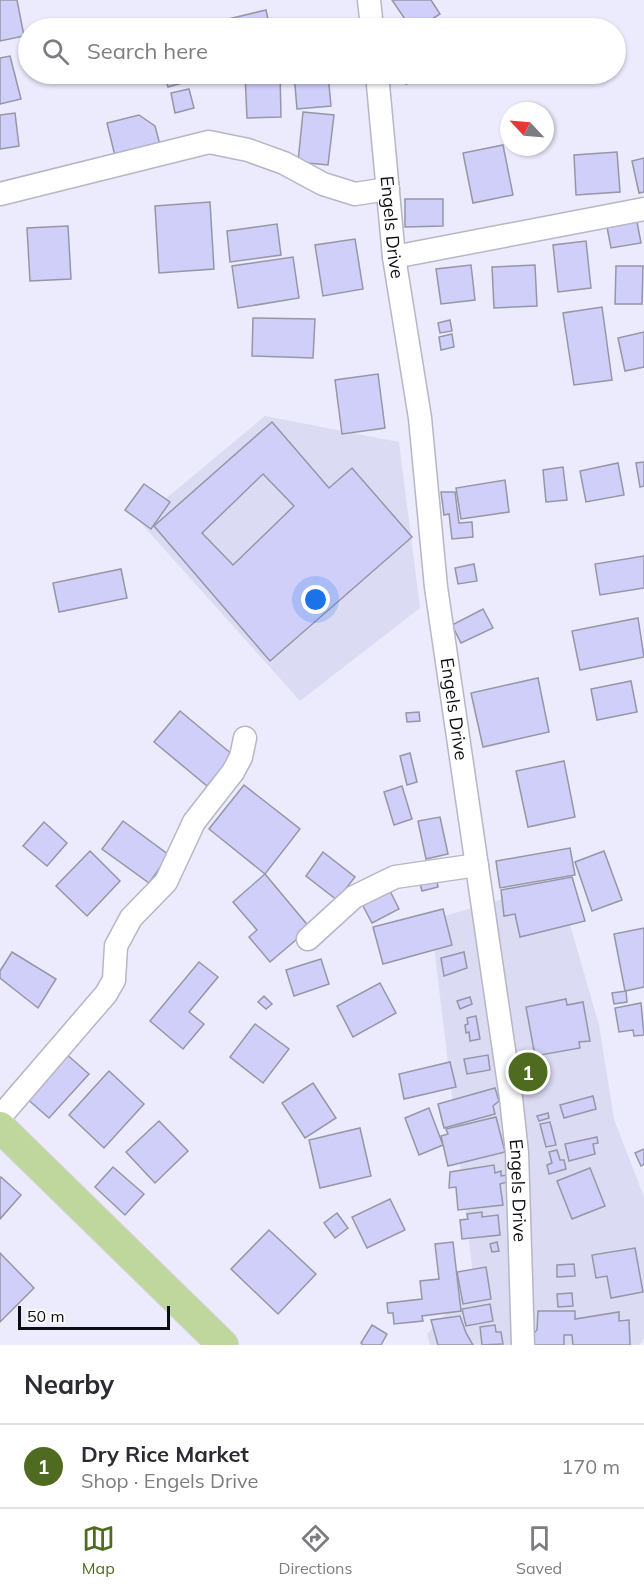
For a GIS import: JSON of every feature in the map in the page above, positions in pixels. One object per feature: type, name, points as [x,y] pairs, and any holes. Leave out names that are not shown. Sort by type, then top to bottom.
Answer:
[{"type":"main road","points":[[0,1127],[223,1345]]},
{"type":"street","points":[[369,0],[371,18]]},
{"type":"street","name":"Engels Drive","points":[[378,84],[394,257],[420,418],[436,587],[511,1098],[516,1142],[523,1345]]},
{"type":"street","points":[[0,194],[209,142],[248,150],[284,162],[323,184],[356,194],[388,189]]},
{"type":"street","points":[[394,257],[644,209]]},
{"type":"street","points":[[0,1117],[106,994],[114,980],[116,946],[131,918],[166,882],[194,822],[233,771],[241,756],[245,738]]},
{"type":"street","points":[[308,939],[354,897],[395,877],[477,864]]},
{"type":"shaded area","points":[[265,416],[399,442],[420,608],[300,701],[139,521]]},
{"type":"shaded area","points":[[558,883],[599,1025],[614,1119],[644,1197],[644,1338],[639,1345],[430,1345],[427,1334],[474,1283],[431,920]]},
{"type":"building","points":[[0,0],[17,0],[20,18],[18,18],[18,37],[0,41]]},
{"type":"building","points":[[392,0],[431,0],[440,14],[434,18],[404,18]]},
{"type":"building","points":[[266,10],[268,18],[232,18]]},
{"type":"building","points":[[10,56],[21,99],[0,104],[0,58]]},
{"type":"building","points":[[245,84],[280,84],[281,117],[247,118]]},
{"type":"building","points":[[295,84],[329,84],[331,106],[297,109]]},
{"type":"building","points":[[189,89],[194,108],[175,113],[171,93]]},
{"type":"building","points":[[303,112],[334,115],[328,165],[298,162]]},
{"type":"building","points":[[15,113],[19,146],[0,149],[0,115]]},
{"type":"building","points":[[139,115],[155,126],[160,145],[115,156],[107,123]]},
{"type":"building","points":[[500,146],[500,156],[505,156],[513,195],[473,203],[463,153]]},
{"type":"building","points":[[617,152],[620,192],[576,195],[574,155]]},
{"type":"building","points":[[644,158],[644,192],[639,193],[632,161]]},
{"type":"building","points":[[405,199],[443,199],[443,226],[405,227]]},
{"type":"building","points":[[210,202],[214,269],[159,273],[155,206]]},
{"type":"building","points":[[637,222],[641,243],[611,248],[607,227]]},
{"type":"building","points":[[277,224],[281,255],[230,262],[227,231]]},
{"type":"building","points":[[68,226],[71,279],[30,281],[27,228]]},
{"type":"building","points":[[355,239],[363,289],[323,296],[315,245]]},
{"type":"building","points":[[586,241],[591,288],[558,292],[553,245]]},
{"type":"building","points":[[293,257],[299,298],[238,308],[232,266]]},
{"type":"building","points":[[471,265],[475,300],[441,304],[436,269]]},
{"type":"building","points":[[535,265],[537,306],[494,308],[492,267]]},
{"type":"building","points":[[616,266],[643,266],[642,304],[615,304]]},
{"type":"building","points":[[602,307],[612,380],[574,385],[563,313]]},
{"type":"building","points":[[253,318],[315,319],[313,358],[252,356]]},
{"type":"building","points":[[450,320],[452,331],[440,333],[438,323]]},
{"type":"building","points":[[644,332],[644,367],[625,371],[618,338]]},
{"type":"building","points":[[452,334],[454,347],[441,350],[439,337]]},
{"type":"building","points":[[378,374],[385,428],[342,434],[335,380]]},
{"type":"building","points":[[272,422],[329,488],[352,468],[412,537],[270,661],[154,526]],"holes":[[[263,474],[294,506],[233,565],[202,533]]]},
{"type":"building","points":[[644,462],[644,486],[640,487],[636,463]]},
{"type":"building","points":[[618,463],[624,495],[586,502],[580,471]]},
{"type":"building","points":[[563,467],[567,500],[546,502],[543,470]]},
{"type":"building","points":[[505,480],[509,512],[461,519],[456,488]]},
{"type":"building","points":[[144,484],[170,502],[151,529],[125,510]]},
{"type":"building","points":[[441,492],[455,492],[459,523],[472,522],[473,537],[452,539],[449,514],[444,515]]},
{"type":"building","points":[[644,556],[644,588],[600,595],[595,564]]},
{"type":"building","points":[[474,564],[477,581],[458,584],[455,568]]},
{"type":"building","points":[[121,569],[127,598],[59,612],[53,583]]},
{"type":"building","points":[[483,609],[493,628],[461,643],[452,625]]},
{"type":"building","points":[[638,618],[644,657],[580,670],[572,631]]},
{"type":"building","points":[[538,678],[549,732],[483,747],[471,693]]},
{"type":"building","points":[[631,681],[637,712],[597,720],[591,689]]},
{"type":"building","points":[[180,711],[233,755],[207,786],[154,742]]},
{"type":"building","points":[[419,712],[420,721],[407,722],[406,713]]},
{"type":"building","points":[[410,753],[417,782],[407,785],[400,756]]},
{"type":"building","points":[[564,761],[575,817],[528,827],[516,771]]},
{"type":"building","points":[[244,785],[300,829],[265,874],[209,829]]},
{"type":"building","points":[[402,786],[412,819],[394,825],[384,792]]},
{"type":"building","points":[[440,817],[448,854],[426,859],[418,821]]},
{"type":"building","points":[[123,821],[169,855],[149,883],[102,849]]},
{"type":"building","points":[[44,822],[67,843],[47,866],[23,846]]},
{"type":"building","points":[[570,848],[575,875],[500,888],[496,861]]},
{"type":"building","points":[[90,851],[120,881],[87,916],[56,886]]},
{"type":"building","points":[[604,851],[622,900],[592,911],[575,862]]},
{"type":"building","points":[[323,852],[355,877],[337,900],[306,876]]},
{"type":"building","points":[[265,874],[310,928],[270,962],[249,937],[257,930],[233,902]]},
{"type":"building","points":[[436,877],[438,887],[422,891],[419,880]]},
{"type":"building","points":[[572,877],[585,921],[520,937],[515,914],[504,916],[501,890]]},
{"type":"building","points":[[389,889],[399,909],[372,923],[362,904]]},
{"type":"building","points":[[443,909],[452,945],[383,964],[373,927]]},
{"type":"building","points":[[644,928],[644,987],[625,991],[614,934]]},
{"type":"building","points":[[12,952],[56,979],[38,1008],[0,978],[0,971]]},
{"type":"building","points":[[464,952],[467,968],[444,976],[441,958]]},
{"type":"building","points":[[321,959],[329,984],[294,996],[286,970]]},
{"type":"building","points":[[199,962],[218,977],[189,1012],[204,1024],[183,1049],[150,1021]]},
{"type":"building","points":[[380,983],[396,1013],[353,1037],[337,1006]]},
{"type":"building","points":[[626,991],[627,1002],[614,1004],[612,993]]},
{"type":"building","points":[[264,996],[272,1004],[266,1009],[258,1002]]},
{"type":"building","points":[[470,997],[472,1004],[460,1009],[457,1001]]},
{"type":"building","points":[[566,999],[567,1005],[583,1002],[590,1041],[579,1042],[580,1048],[535,1056],[526,1007]]},
{"type":"building","points":[[641,1003],[644,1035],[634,1036],[633,1030],[619,1032],[615,1008]]},
{"type":"building","points":[[476,1016],[480,1039],[470,1041],[465,1025],[468,1024],[467,1018]]},
{"type":"building","points":[[255,1024],[289,1049],[263,1083],[230,1057]]},
{"type":"building","points":[[65,1053],[89,1074],[49,1118],[25,1097]]},
{"type":"building","points":[[488,1055],[490,1070],[467,1074],[464,1059]]},
{"type":"building","points":[[450,1062],[456,1087],[404,1099],[399,1074]]},
{"type":"building","points":[[109,1071],[144,1104],[104,1148],[69,1115]]},
{"type":"building","points":[[313,1083],[336,1118],[305,1138],[282,1103]]},
{"type":"building","points":[[495,1088],[499,1101],[493,1106],[495,1114],[444,1128],[438,1104]]},
{"type":"building","points":[[593,1096],[596,1109],[564,1118],[560,1105]]},
{"type":"building","points":[[429,1108],[443,1145],[419,1155],[405,1118]]},
{"type":"building","points":[[548,1113],[549,1118],[539,1121],[537,1116]]},
{"type":"building","points":[[496,1117],[505,1152],[448,1166],[441,1136],[448,1134],[446,1129]]},
{"type":"building","points":[[159,1121],[188,1151],[155,1183],[126,1152]]},
{"type":"building","points":[[550,1122],[556,1145],[546,1147],[540,1124]]},
{"type":"building","points":[[360,1128],[371,1176],[320,1188],[309,1140]]},
{"type":"building","points":[[597,1137],[598,1143],[593,1144],[595,1154],[569,1161],[565,1144]]},
{"type":"building","points":[[644,1149],[644,1164],[641,1166],[635,1153]]},
{"type":"building","points":[[557,1150],[560,1160],[564,1160],[566,1169],[549,1174],[547,1165],[552,1163],[549,1152]]},
{"type":"building","points":[[494,1165],[495,1173],[501,1171],[501,1176],[508,1175],[507,1182],[500,1184],[503,1205],[458,1210],[456,1187],[449,1188],[450,1172]]},
{"type":"building","points":[[113,1167],[144,1194],[125,1215],[95,1187]]},
{"type":"building","points":[[590,1168],[605,1206],[572,1219],[557,1181]]},
{"type":"building","points":[[0,1178],[21,1195],[0,1219]]},
{"type":"building","points":[[390,1199],[405,1230],[367,1248],[352,1217]]},
{"type":"building","points":[[482,1212],[482,1217],[498,1215],[500,1235],[462,1239],[460,1220],[468,1219],[467,1214]]},
{"type":"building","points":[[337,1213],[348,1228],[335,1238],[324,1223]]},
{"type":"building","points":[[269,1230],[316,1274],[278,1314],[231,1269]]},
{"type":"building","points":[[453,1242],[461,1311],[422,1316],[423,1321],[394,1324],[393,1313],[388,1313],[387,1303],[422,1299],[420,1281],[439,1279],[435,1244]]},
{"type":"building","points":[[497,1242],[499,1251],[492,1252],[490,1244]]},
{"type":"building","points":[[635,1248],[643,1292],[611,1298],[607,1276],[596,1278],[592,1255]]},
{"type":"building","points":[[0,1253],[34,1288],[0,1322]]},
{"type":"building","points":[[574,1264],[575,1276],[557,1277],[557,1265]]},
{"type":"building","points":[[486,1267],[491,1299],[463,1304],[457,1272]]},
{"type":"building","points":[[572,1293],[573,1306],[558,1307],[557,1294]]},
{"type":"building","points":[[490,1304],[493,1321],[466,1326],[462,1309]]},
{"type":"building","points":[[538,1311],[575,1311],[575,1319],[619,1312],[619,1321],[629,1320],[630,1345],[573,1345],[572,1335],[564,1335],[564,1345],[534,1345]]},
{"type":"building","points":[[460,1316],[473,1345],[438,1345],[431,1320]]},
{"type":"building","points":[[372,1325],[387,1334],[381,1345],[363,1345],[361,1343]]},
{"type":"building","points":[[495,1325],[496,1332],[501,1332],[503,1344],[482,1345],[480,1327]]},
{"type":"place","name":"Dry Rice Market","points":[[528,1072]]}]
